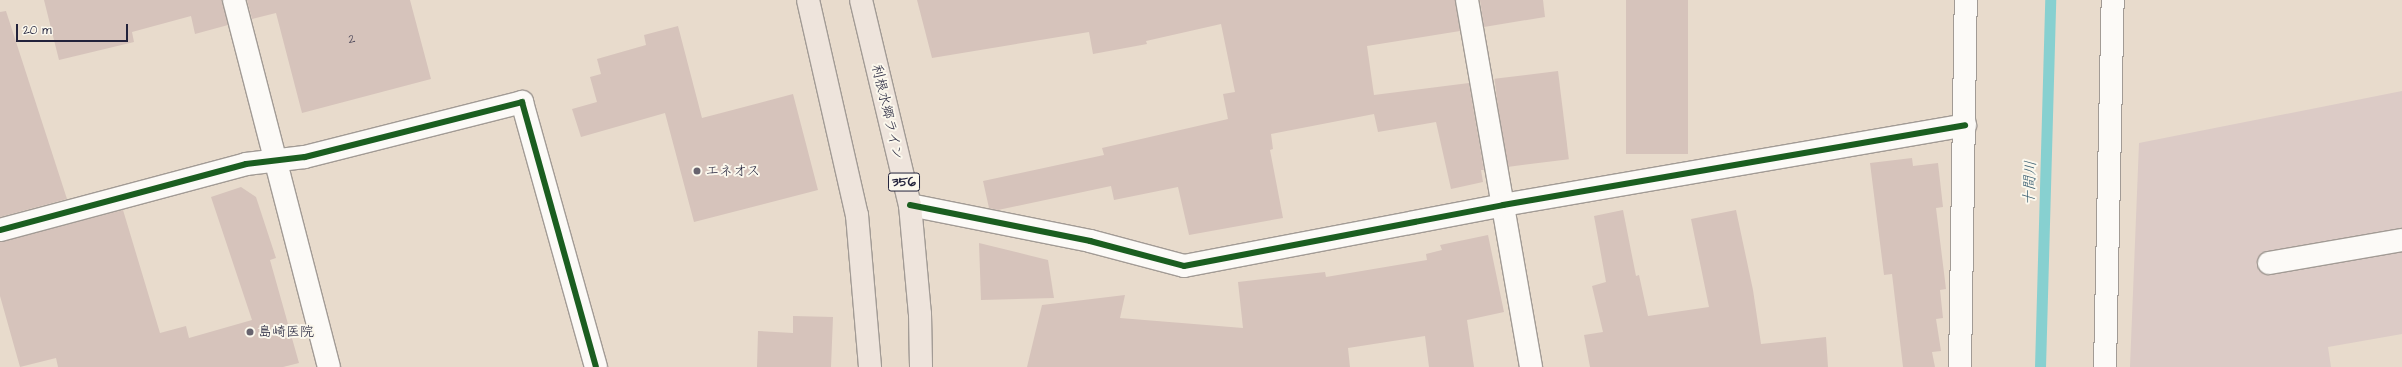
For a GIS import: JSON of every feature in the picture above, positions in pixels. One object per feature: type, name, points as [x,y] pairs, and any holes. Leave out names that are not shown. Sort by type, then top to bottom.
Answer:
[{"type":"highway","points":[[808,0],[857,215],[870,367]]},
{"type":"highway","name":"利根水郷ライン","points":[[861,0],[910,205],[920,314],[921,367]]},
{"type":"street","points":[[234,0],[278,161],[329,367]]},
{"type":"street","points":[[1467,0],[1531,367]]},
{"type":"street","points":[[1960,367],[1966,0]]},
{"type":"street","points":[[2105,367],[2113,0]]},
{"type":"street","points":[[0,230],[246,164],[305,157],[522,102],[596,367]]},
{"type":"street","points":[[910,205],[1090,241],[1184,266],[1503,205],[1965,125]]},
{"type":"street","points":[[2269,263],[2402,240]]},
{"type":"shaded area","points":[[2402,91],[2402,334],[2328,347],[2331,367],[2130,367],[2139,143]]},
{"type":"building","points":[[44,0],[222,0],[228,25],[195,34],[191,16],[132,32],[134,42],[59,60]]},
{"type":"building","points":[[247,0],[410,0],[431,79],[302,113],[276,13],[252,19]]},
{"type":"building","points":[[917,0],[1455,0],[1460,31],[1367,46],[1374,95],[1469,83],[1484,170],[1481,170],[1483,182],[1451,189],[1436,122],[1378,132],[1374,114],[1271,134],[1273,149],[1270,150],[1283,218],[1189,235],[1178,187],[1114,200],[1111,186],[998,210],[989,208],[983,181],[1104,155],[1102,148],[1228,119],[1223,94],[1235,92],[1221,24],[1146,41],[1147,44],[1093,54],[1089,32],[932,58]]},
{"type":"building","points":[[1480,0],[1543,0],[1545,17],[1484,27]]},
{"type":"building","points":[[1626,0],[1688,0],[1688,154],[1626,154]]},
{"type":"building","points":[[6,11],[67,199],[0,217],[0,12]]},
{"type":"building","points":[[678,26],[702,118],[793,94],[818,190],[694,222],[665,113],[581,137],[572,109],[597,102],[590,77],[601,74],[597,59],[646,45],[644,35]]},
{"type":"building","points":[[1558,71],[1569,159],[1505,167],[1494,79]]},
{"type":"building","points":[[1912,158],[1913,166],[1938,163],[1943,207],[1936,208],[1946,289],[1940,290],[1943,318],[1936,319],[1941,351],[1932,352],[1935,367],[1903,367],[1892,274],[1884,275],[1870,163]]},
{"type":"building","points":[[241,187],[256,197],[276,258],[270,260],[299,363],[283,367],[58,367],[56,358],[20,367],[0,296],[0,242],[123,210],[160,333],[186,326],[189,338],[252,320],[211,197]]},
{"type":"building","points":[[1623,210],[1636,276],[1639,275],[1648,316],[1709,307],[1691,219],[1736,210],[1753,290],[1761,344],[1826,337],[1828,367],[1590,367],[1584,335],[1603,332],[1592,286],[1606,282],[1594,216]]},
{"type":"building","points":[[1488,235],[1504,312],[1467,320],[1474,367],[1429,367],[1425,336],[1348,348],[1350,367],[1027,367],[1042,305],[1125,295],[1120,318],[1243,328],[1238,282],[1325,272],[1326,277],[1427,260],[1426,254],[1442,250],[1440,245]]},
{"type":"building","points":[[979,243],[1048,260],[1054,298],[981,300]]},
{"type":"building","points":[[793,316],[833,317],[831,367],[757,367],[758,331],[793,333]]},
{"type":"waterway","name":"十間川","points":[[2040,367],[2050,0]]},
{"type":"cycle path","points":[[0,230],[246,164],[305,157],[522,102],[596,367]]},
{"type":"cycle path","points":[[910,205],[1090,241],[1184,266],[1503,205],[1965,125]]},
{"type":"place","name":"エネオス","points":[[697,171]]},
{"type":"place","name":"島崎医院","points":[[250,332]]}]
